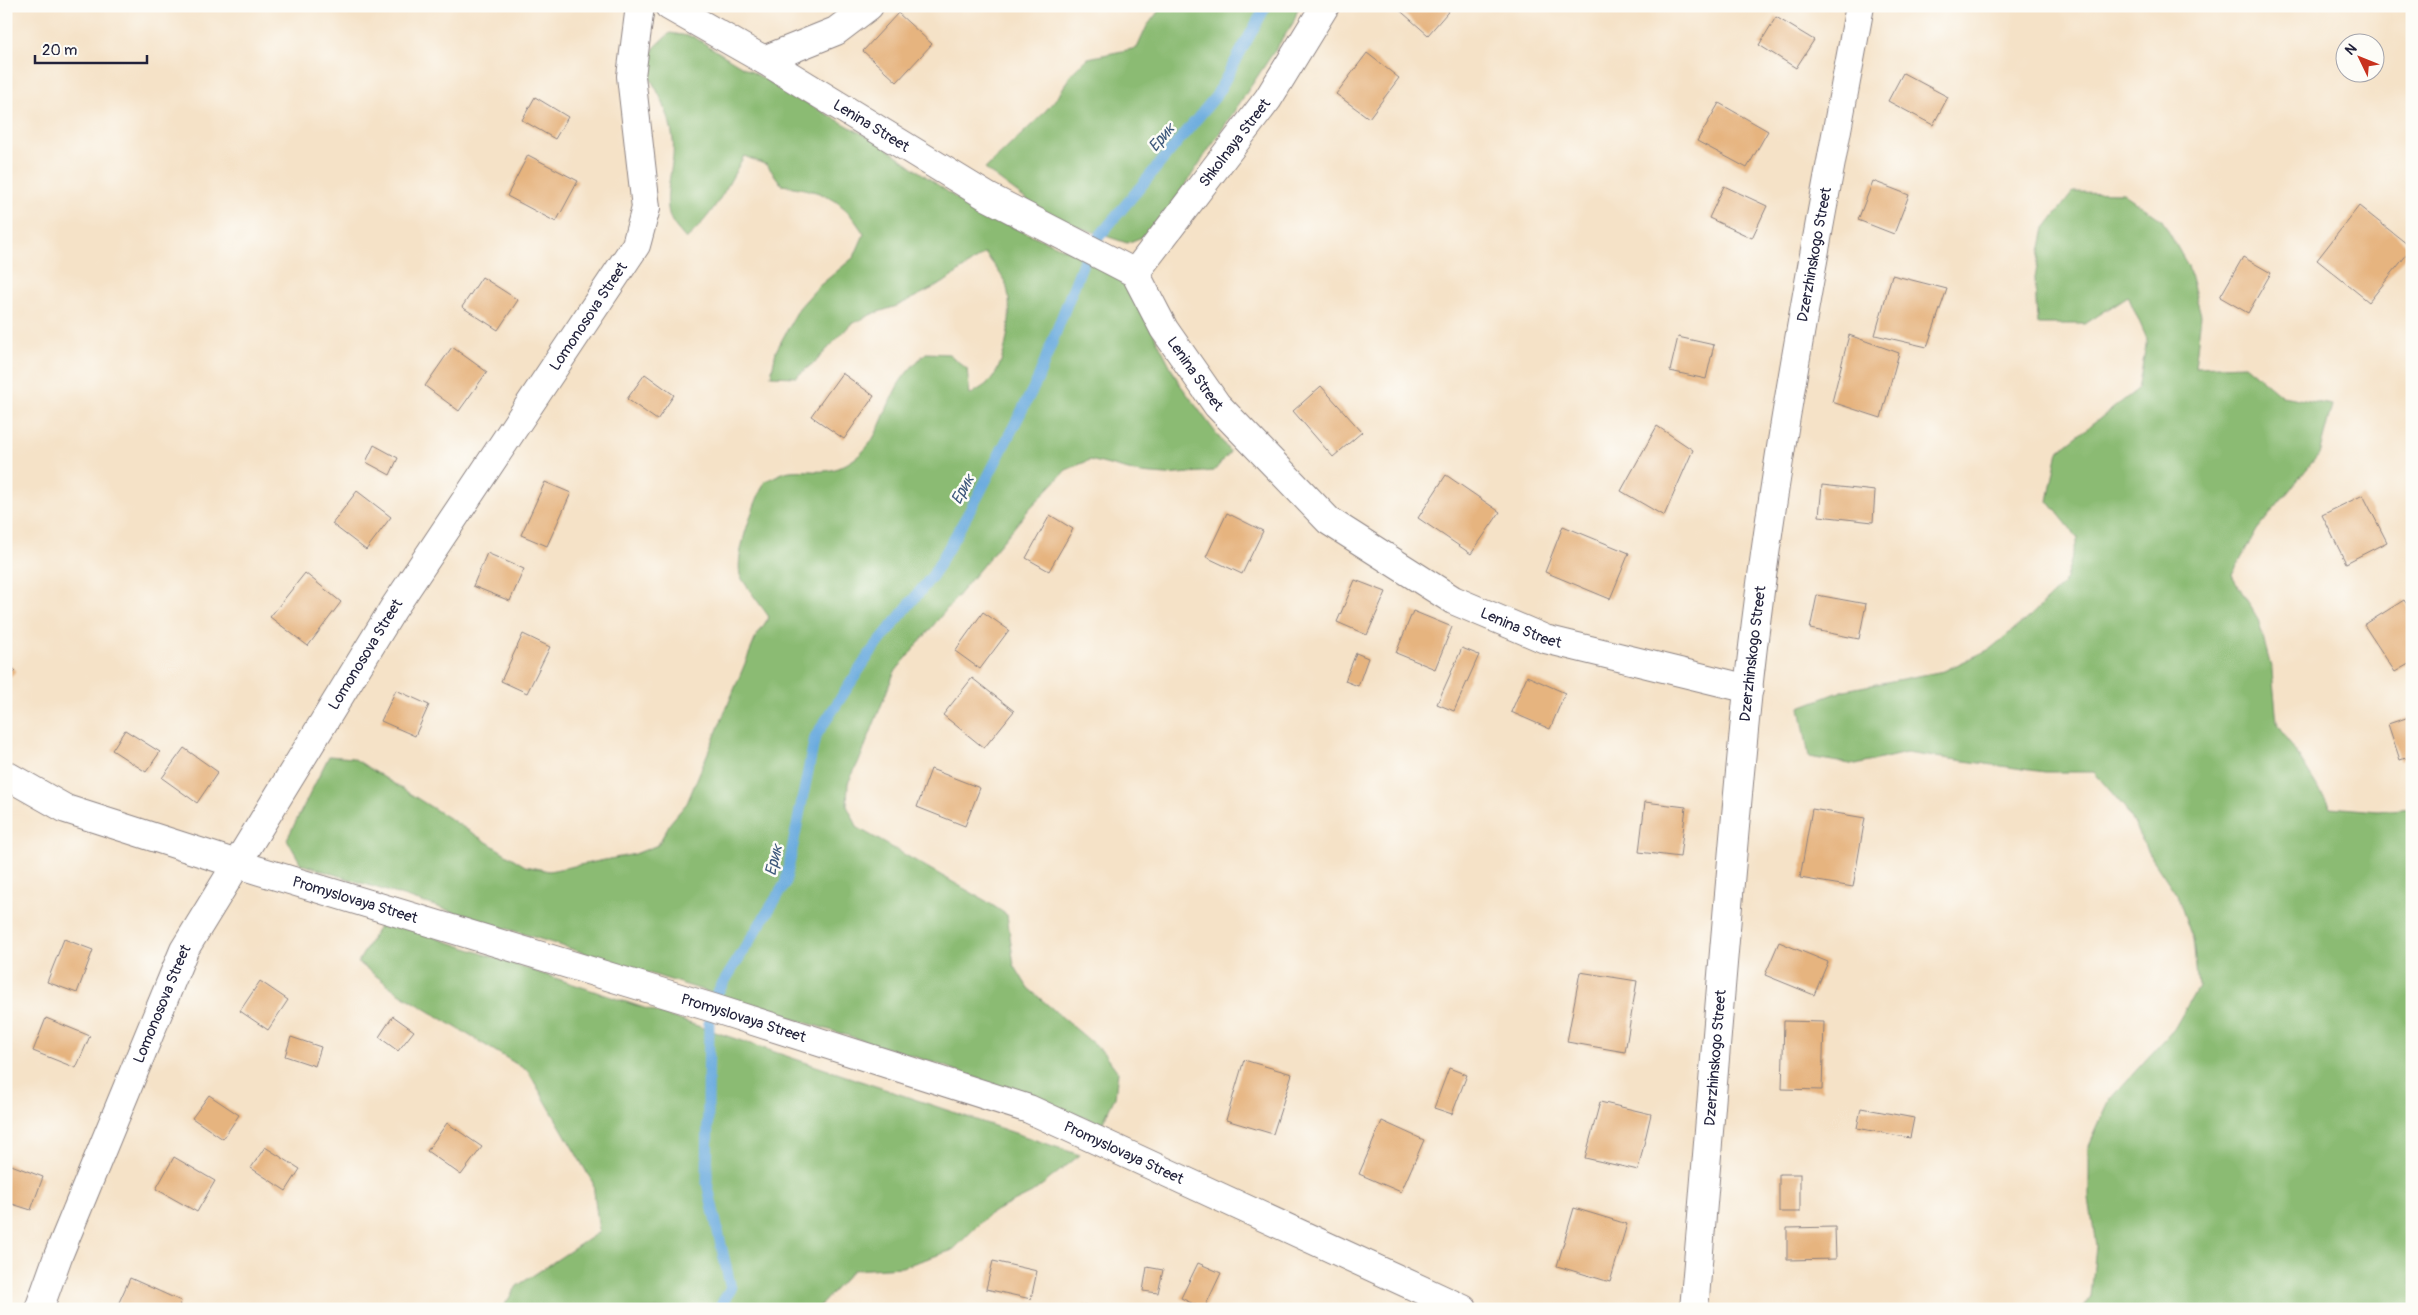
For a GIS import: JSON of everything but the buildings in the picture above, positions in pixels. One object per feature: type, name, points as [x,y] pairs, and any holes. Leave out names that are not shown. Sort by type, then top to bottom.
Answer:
[{"type":"street","name":"Lomonosova Street","points":[[39,1309],[58,1256],[184,950],[393,609],[636,245],[646,208],[631,76],[640,6]]},
{"type":"street","name":"Lenina Street","points":[[669,6],[764,60],[988,197],[1135,273],[1164,330],[1216,405],[1329,521],[1453,600],[1545,639],[1748,689]]},
{"type":"street","points":[[764,60],[836,31],[869,6]]},
{"type":"street","name":"Shkolnaya Street","points":[[1135,273],[1268,99],[1325,6]]},
{"type":"street","name":"Dzerzhinskogo Street","points":[[1694,1309],[1748,689],[1777,476],[1824,200],[1860,6]]},
{"type":"street","name":"Promyslovaya Street","points":[[6,775],[66,809],[237,864],[713,1008],[1029,1109],[1463,1309]]},
{"type":"green space","points":[[1176,6],[1299,6],[1293,23],[1191,176],[1157,231],[1127,243],[1051,218],[985,169],[1041,116],[1059,95],[1071,74],[1088,58],[1137,48],[1147,26],[1161,8]]},
{"type":"green space","points":[[670,33],[694,37],[736,63],[882,145],[973,210],[1123,274],[1179,383],[1230,452],[1214,471],[1166,475],[1140,473],[1090,460],[1066,470],[1030,508],[894,673],[860,759],[848,783],[847,806],[858,828],[986,901],[1007,915],[1014,965],[1028,988],[1103,1052],[1118,1072],[1115,1097],[1102,1124],[941,1065],[301,864],[287,839],[329,756],[353,758],[525,866],[549,871],[635,854],[658,845],[670,823],[687,803],[756,637],[769,617],[740,575],[739,565],[747,527],[765,481],[790,471],[828,471],[840,467],[862,453],[875,435],[901,380],[926,353],[949,354],[967,369],[970,395],[990,381],[997,370],[1002,359],[1008,332],[1008,292],[1005,282],[985,253],[943,283],[897,306],[872,314],[850,325],[816,361],[796,377],[771,376],[776,351],[799,308],[818,287],[854,257],[864,234],[847,211],[830,198],[810,190],[782,185],[767,165],[744,156],[712,210],[686,239],[673,223],[668,208],[673,140],[667,113],[656,88],[646,72],[654,48]]},
{"type":"green space","points":[[2073,192],[2123,193],[2162,220],[2188,266],[2201,315],[2195,367],[2245,365],[2282,396],[2332,405],[2319,454],[2257,530],[2232,575],[2258,619],[2272,671],[2277,722],[2330,807],[2378,811],[2412,808],[2412,1309],[2083,1309],[2091,1297],[2096,1246],[2089,1198],[2089,1146],[2110,1099],[2174,1029],[2198,987],[2193,940],[2177,895],[2148,852],[2125,808],[2094,772],[2045,772],[1906,753],[1856,765],[1809,757],[1800,707],[1845,690],[1944,671],[1990,649],[2029,617],[2064,584],[2078,538],[2048,501],[2058,451],[2138,389],[2147,339],[2128,296],[2085,324],[2037,324],[2035,277],[2045,228]]},
{"type":"green space","points":[[383,920],[1080,1155],[1032,1193],[989,1214],[953,1250],[902,1267],[853,1270],[817,1309],[502,1309],[517,1286],[599,1232],[593,1183],[528,1071],[396,991],[358,962]]},
{"type":"waterway","name":"Ерик","points":[[714,998],[785,884],[815,737],[871,652],[933,575],[978,496],[1037,381],[1088,250],[1216,96],[1266,6]]},
{"type":"waterway","name":"Ерик","points":[[709,1023],[707,1183],[731,1289],[718,1309]]}]
